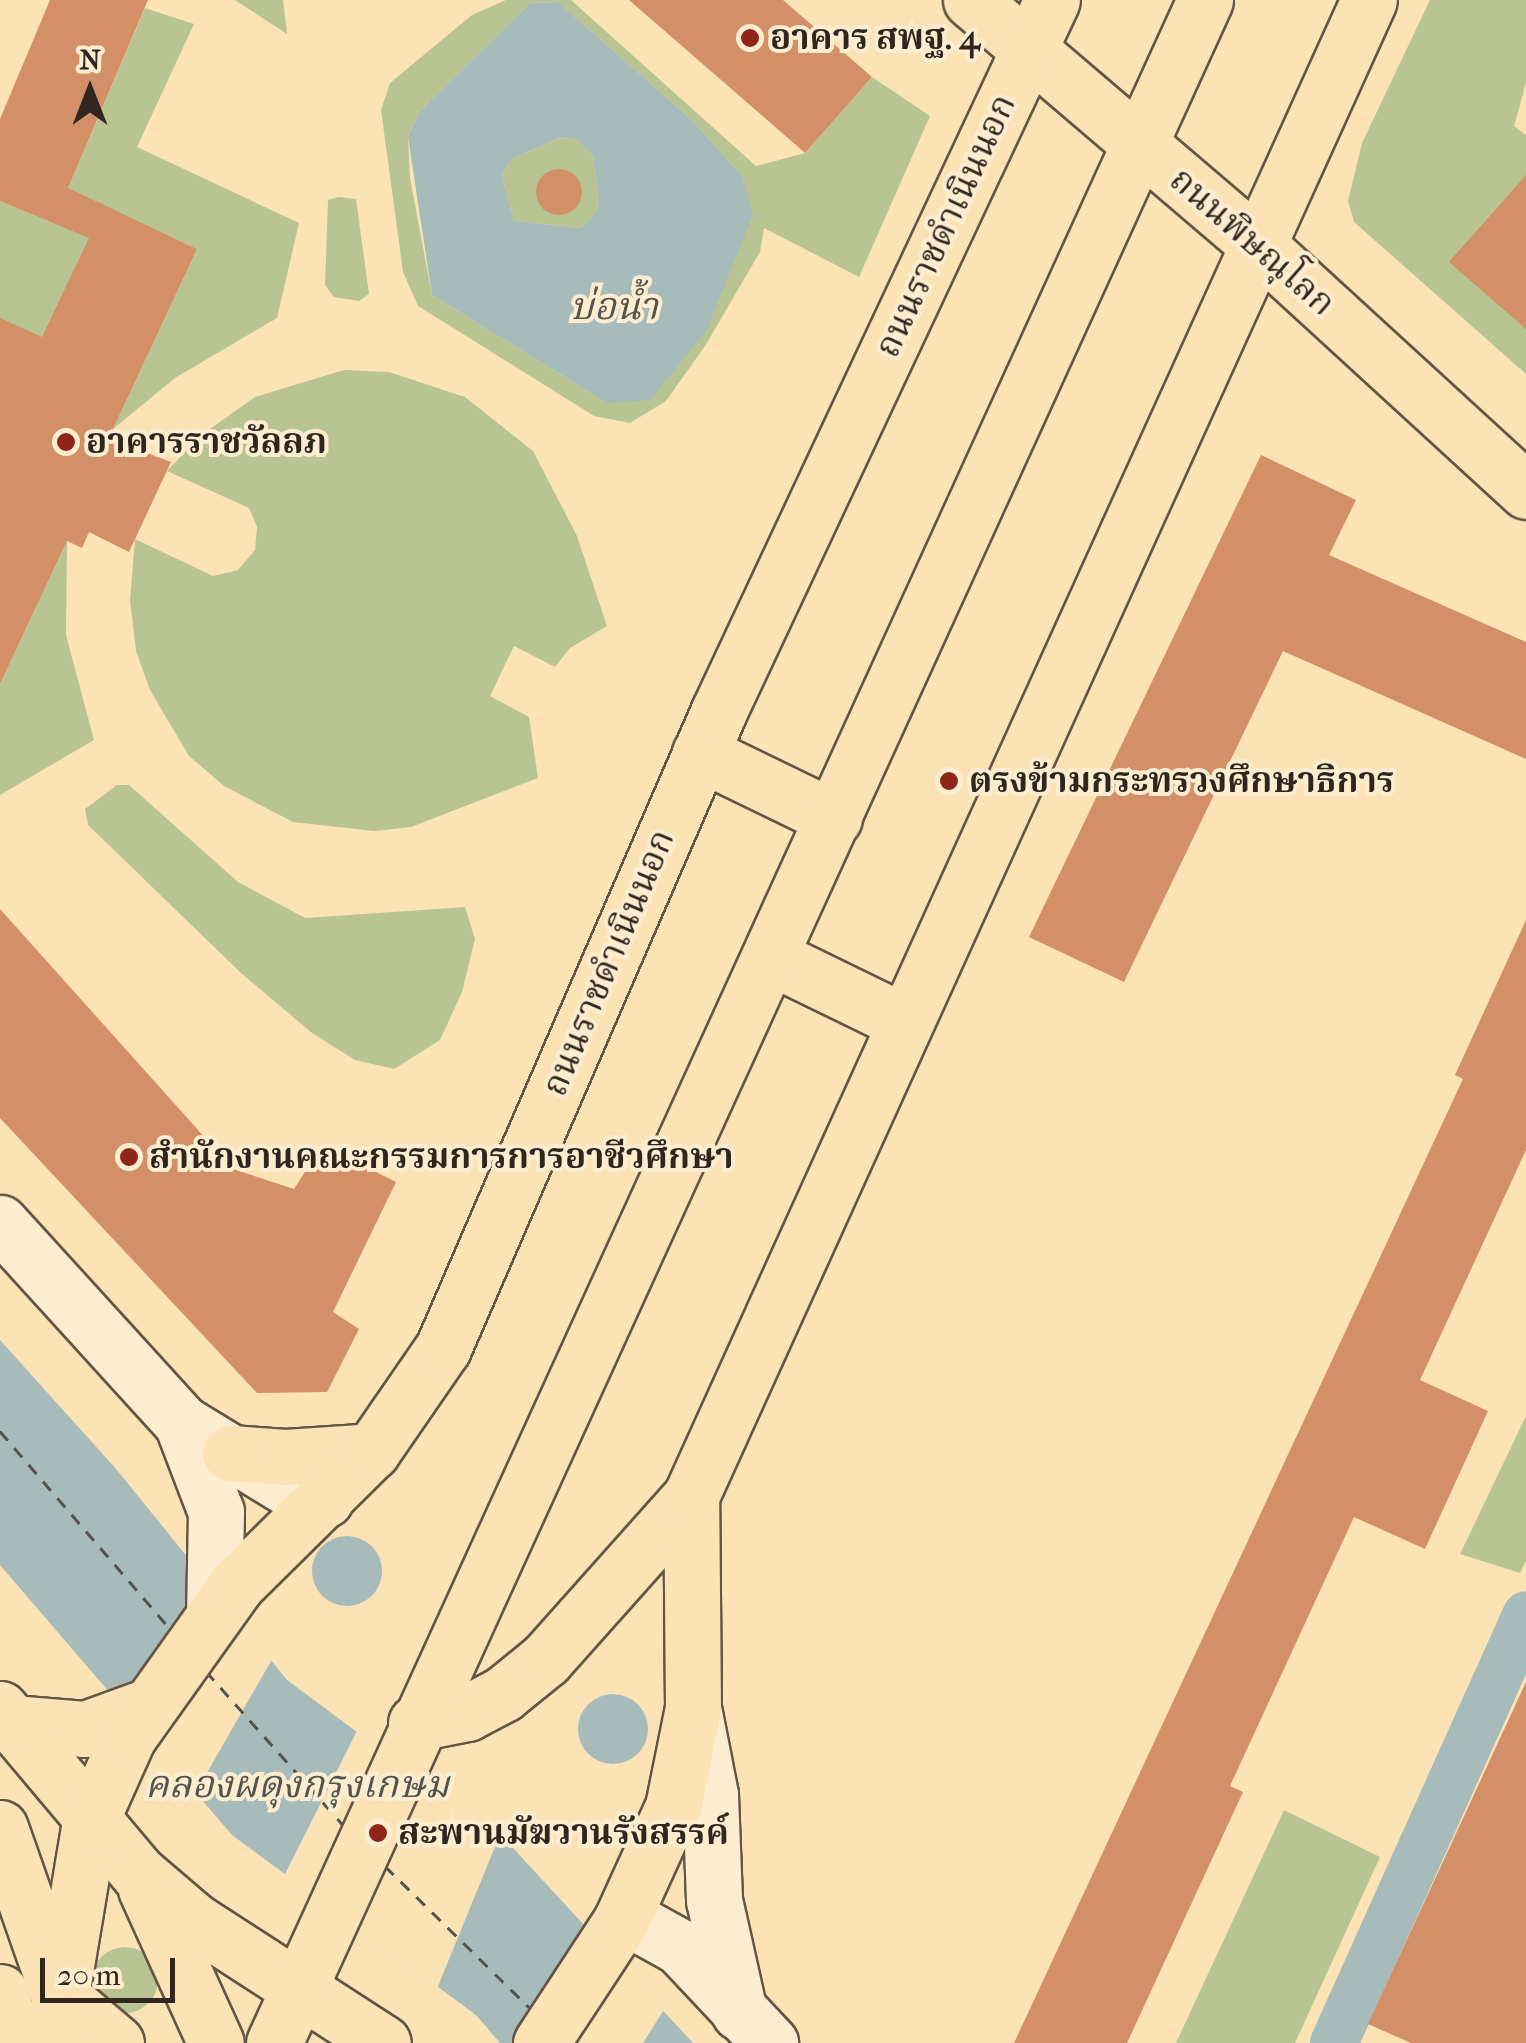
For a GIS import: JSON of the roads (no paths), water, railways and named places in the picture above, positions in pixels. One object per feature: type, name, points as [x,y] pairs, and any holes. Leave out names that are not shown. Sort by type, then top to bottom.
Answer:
[{"type":"main road","name":"ถนนพิษณุโลก","points":[[972,0],[1258,244],[1526,490]]},
{"type":"main road","name":"ถนนราชดำเนินนอก","points":[[55,2018],[90,1822],[121,1724],[223,1578],[326,1499],[372,1451],[443,1348],[700,753],[1052,0]]},
{"type":"main road","points":[[274,2043],[411,1734],[773,958],[1205,0]]},
{"type":"main road","points":[[411,1734],[504,1694],[546,1659],[691,1496],[1369,0]]},
{"type":"main road","points":[[700,753],[834,818]]},
{"type":"main road","points":[[773,958],[904,1022]]},
{"type":"main road","points":[[230,1453],[285,1457],[372,1451]]},
{"type":"main road","points":[[541,2043],[623,1918],[672,1807],[693,1708],[691,1496]]},
{"type":"main road","points":[[6,1716],[121,1724]]},
{"type":"main road","points":[[6,1716],[90,1822],[138,1873],[193,1920],[383,2043]]},
{"type":"main road","points":[[0,1828],[55,2018],[116,2043]]},
{"type":"main road","points":[[138,1873],[216,2043]]},
{"type":"main road","points":[[0,1992],[15,2043]]},
{"type":"street","points":[[0,1223],[182,1423],[290,1489],[326,1499]]},
{"type":"street","points":[[182,1423],[210,1486],[223,1578]]},
{"type":"street","points":[[693,1708],[710,1795],[714,1900],[754,2027]]},
{"type":"street","points":[[623,1918],[680,1947],[754,2027]]},
{"type":"water","name":"บ่อน้ำ","points":[[558,2],[693,121],[742,176],[753,215],[706,331],[650,400],[607,403],[432,295],[408,137],[420,111],[530,3]],"holes":[[[561,137],[577,140],[593,155],[599,205],[593,217],[581,228],[514,221],[502,176],[510,160]]]},
{"type":"water","name":"คลองผดุงกรุงเกษม","points":[[0,1340],[117,1470],[287,1680],[513,1848],[693,2043],[500,2043],[476,2015],[232,1835],[0,1565]]},
{"type":"water","points":[[347,1536],[361,1538],[372,1546],[380,1557],[380,1585],[372,1596],[361,1604],[347,1606],[333,1604],[322,1596],[314,1585],[312,1571],[314,1557],[322,1546],[333,1538]]},
{"type":"water","points":[[613,1694],[627,1696],[638,1704],[646,1715],[646,1743],[638,1754],[627,1762],[613,1764],[599,1762],[588,1754],[580,1743],[578,1729],[580,1715],[588,1704],[599,1696]]},
{"type":"waterway","points":[[1334,2043],[1526,1615]]},
{"type":"place","name":"อาคาร สพฐ. 4","points":[[750,38]]},
{"type":"place","name":"อาคารราชวัลลภ","points":[[66,442]]},
{"type":"place","name":"ตรงข้ามกระทรวงศึกษาธิการ","points":[[949,781]]},
{"type":"place","name":"สำนักงานคณะกรรมการการอาชีวศึกษา","points":[[129,1157]]},
{"type":"place","name":"สะพานมัฆวานรังสรรค์","points":[[378,1833]]}]
